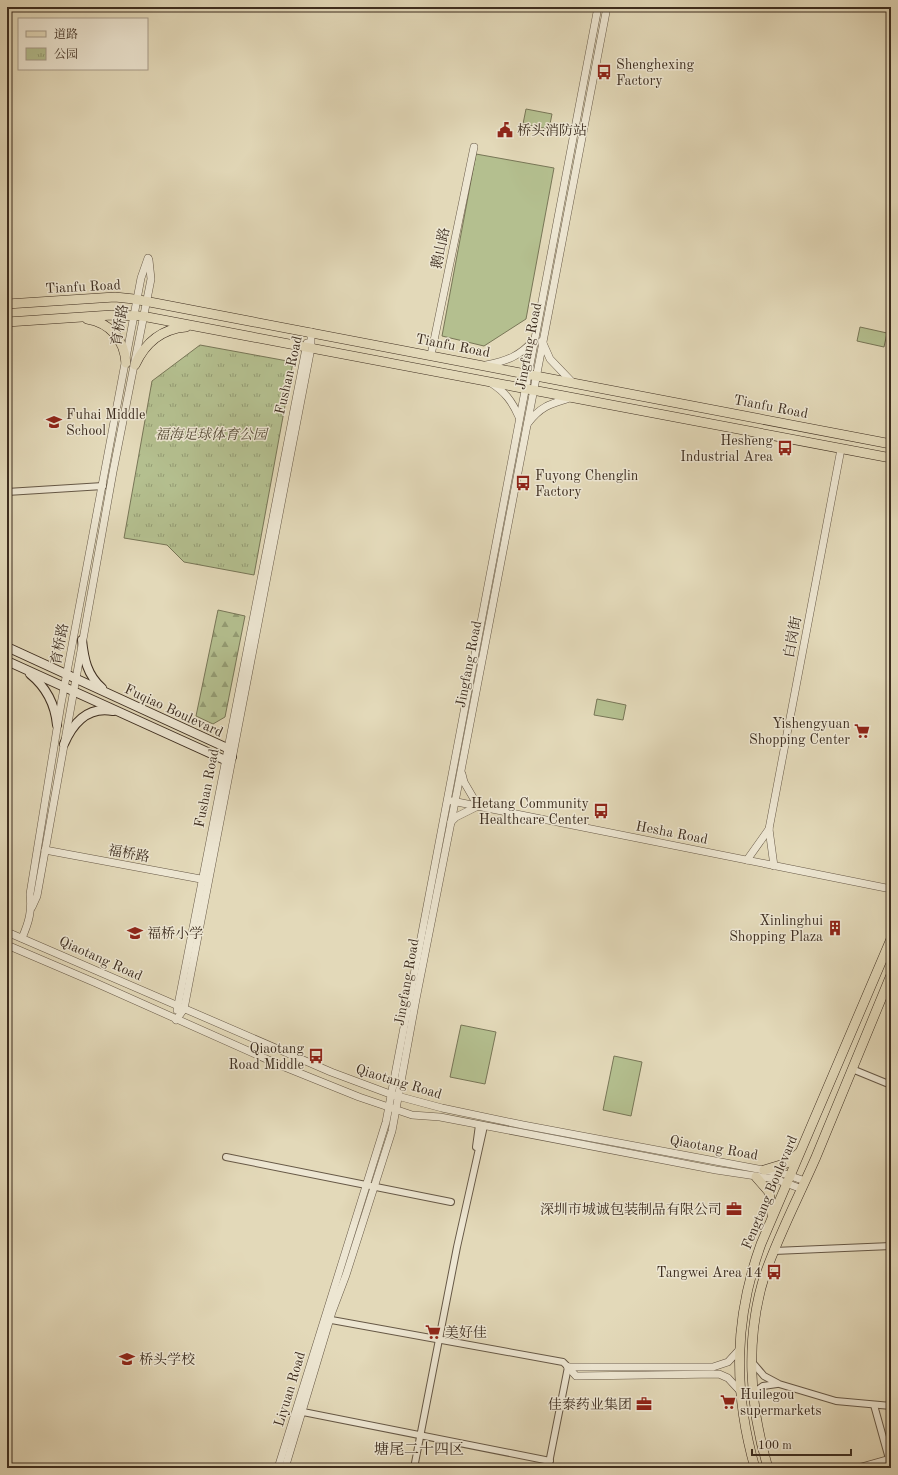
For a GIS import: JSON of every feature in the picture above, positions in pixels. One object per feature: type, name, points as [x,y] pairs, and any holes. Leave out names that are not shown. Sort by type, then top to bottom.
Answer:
[{"type":"main road","name":"Tianfu Road","points":[[7,304],[115,297],[137,300],[486,365],[891,444]]},
{"type":"main road","name":"Tianfu Road","points":[[7,322],[78,317],[144,316],[891,458]]},
{"type":"main road","points":[[78,317],[100,323],[116,334],[130,364],[145,347],[164,332],[176,328],[199,327]]},
{"type":"main road","points":[[82,640],[83,653],[89,673],[94,681],[107,693]]},
{"type":"main road","name":"Fuqiao Boulevard","points":[[7,647],[227,748],[229,758]]},
{"type":"main road","name":"Fuqiao Boulevard","points":[[7,661],[122,713],[229,758]]},
{"type":"main road","points":[[25,669],[46,691],[54,707],[57,725]]},
{"type":"main road","points":[[64,744],[75,723],[89,713],[110,710],[122,713]]},
{"type":"main road","name":"Fengtang Boulevard","points":[[755,1468],[744,1427],[740,1391],[739,1350],[741,1323],[751,1276],[772,1219],[891,939]]},
{"type":"main road","name":"Fengtang Boulevard","points":[[768,1468],[756,1424],[752,1394],[754,1331],[760,1293],[774,1251],[804,1185],[891,975]]},
{"type":"main road","points":[[764,1170],[787,1163],[794,1159],[802,1149]]},
{"type":"main road","points":[[756,1177],[769,1192],[772,1206],[772,1219]]},
{"type":"street","name":"Jingfang Road","points":[[532,374],[534,340],[598,7]]},
{"type":"street","name":"Jingfang Road","points":[[327,1319],[392,1131],[417,992],[456,802],[526,425],[532,374],[542,341],[607,7]]},
{"type":"street","name":"鹅山路","points":[[431,355],[474,147]]},
{"type":"street","name":"育桥路","points":[[22,938],[37,896],[113,472],[130,364],[134,316],[141,278],[148,258],[151,279],[147,302],[130,364],[103,486],[57,725],[30,894],[32,907]]},
{"type":"street","name":"Fushan Road","points":[[176,1020],[180,1007],[229,758],[311,332]]},
{"type":"street","points":[[486,365],[510,359],[524,351],[534,340]]},
{"type":"street","points":[[542,341],[550,359],[572,382]]},
{"type":"street","name":"Fushan Road","points":[[227,748],[308,348]]},
{"type":"street","points":[[489,382],[512,400],[519,417]]},
{"type":"street","name":"Jingfang Road","points":[[327,1319],[384,1128],[519,417],[529,390]]},
{"type":"street","points":[[526,425],[537,412],[547,404],[570,398]]},
{"type":"street","name":"白岗街","points":[[769,829],[841,448]]},
{"type":"street","points":[[7,492],[103,486]]},
{"type":"street","points":[[451,822],[456,817],[478,806],[464,782],[461,771]]},
{"type":"street","name":"Hesha Road","points":[[447,800],[891,889]]},
{"type":"street","points":[[747,860],[769,829]]},
{"type":"street","points":[[769,829],[774,866]]},
{"type":"street","name":"福桥路","points":[[45,850],[205,880]]},
{"type":"street","name":"Qiaotang Road","points":[[7,932],[331,1072],[398,1097],[522,1125],[764,1170],[804,1185]]},
{"type":"street","name":"Qiaotang Road","points":[[7,945],[96,982],[176,1020],[282,1066],[388,1108],[412,1115],[440,1117],[756,1177],[789,1179]]},
{"type":"street","points":[[852,1069],[891,1085]]},
{"type":"street","points":[[414,1468],[457,1246],[475,1165],[481,1125]]},
{"type":"street","points":[[226,1157],[451,1202]]},
{"type":"street","points":[[774,1251],[891,1246]]},
{"type":"street","points":[[327,1319],[551,1361],[560,1366],[568,1367],[713,1367],[728,1362],[739,1350]]},
{"type":"street","name":"Liyuan Road","points":[[285,1468],[299,1411],[327,1319]]},
{"type":"street","points":[[752,1361],[764,1376],[779,1384],[836,1401],[891,1406]]},
{"type":"street","points":[[568,1367],[576,1376],[719,1374],[728,1378],[740,1391]]},
{"type":"street","points":[[548,1468],[568,1367]]},
{"type":"street","points":[[752,1394],[763,1386],[779,1384]]},
{"type":"street","points":[[857,1468],[890,1462],[874,1405]]},
{"type":"street","points":[[299,1411],[550,1461]]},
{"type":"street","name":"Liyuan Road","points":[[278,1468],[299,1411]]},
{"type":"green space","points":[[526,109],[552,114],[549,129],[523,124]]},
{"type":"green space","points":[[476,154],[554,168],[526,319],[484,346],[442,336]]},
{"type":"green space","points":[[860,327],[887,333],[884,347],[857,341]]},
{"type":"green space","name":"福海足球体育公园","points":[[200,345],[293,362],[254,575],[184,562],[167,545],[124,538],[152,381]]},
{"type":"green space","points":[[218,610],[245,616],[225,717],[213,724],[196,716]]},
{"type":"green space","points":[[597,699],[626,705],[623,720],[594,715]]},
{"type":"green space","points":[[461,1025],[496,1032],[485,1084],[450,1077]]},
{"type":"green space","points":[[614,1056],[642,1062],[631,1116],[603,1110]]},
{"type":"place","name":"Shenghexing Factory","points":[[604,72]]},
{"type":"place","name":"桥头消防站","points":[[505,130]]},
{"type":"place","name":"Fuhai Middle School","points":[[54,422]]},
{"type":"place","name":"Hesheng Industrial Area","points":[[785,448]]},
{"type":"place","name":"Fuyong Chenglin Factory","points":[[523,483]]},
{"type":"place","name":"Yishengyuan Shopping Center","points":[[862,731]]},
{"type":"place","name":"Hetang Community Healthcare Center","points":[[601,811]]},
{"type":"place","name":"Xinlinghui Shopping Plaza","points":[[835,928]]},
{"type":"place","name":"福桥小学","points":[[135,933]]},
{"type":"place","name":"Qiaotang Road Middle","points":[[316,1056]]},
{"type":"place","name":"深圳市城诚包装制品有限公司","points":[[734,1209]]},
{"type":"place","name":"Tangwei Area 14","points":[[774,1272]]},
{"type":"place","name":"美好佳","points":[[433,1332]]},
{"type":"place","name":"桥头学校","points":[[127,1359]]},
{"type":"place","name":"Huilegou supermarkets","points":[[728,1402]]},
{"type":"place","name":"佳泰药业集团","points":[[644,1404]]},
{"type":"district","name":"塘尾二十四区","points":[[419,1449]]}]
